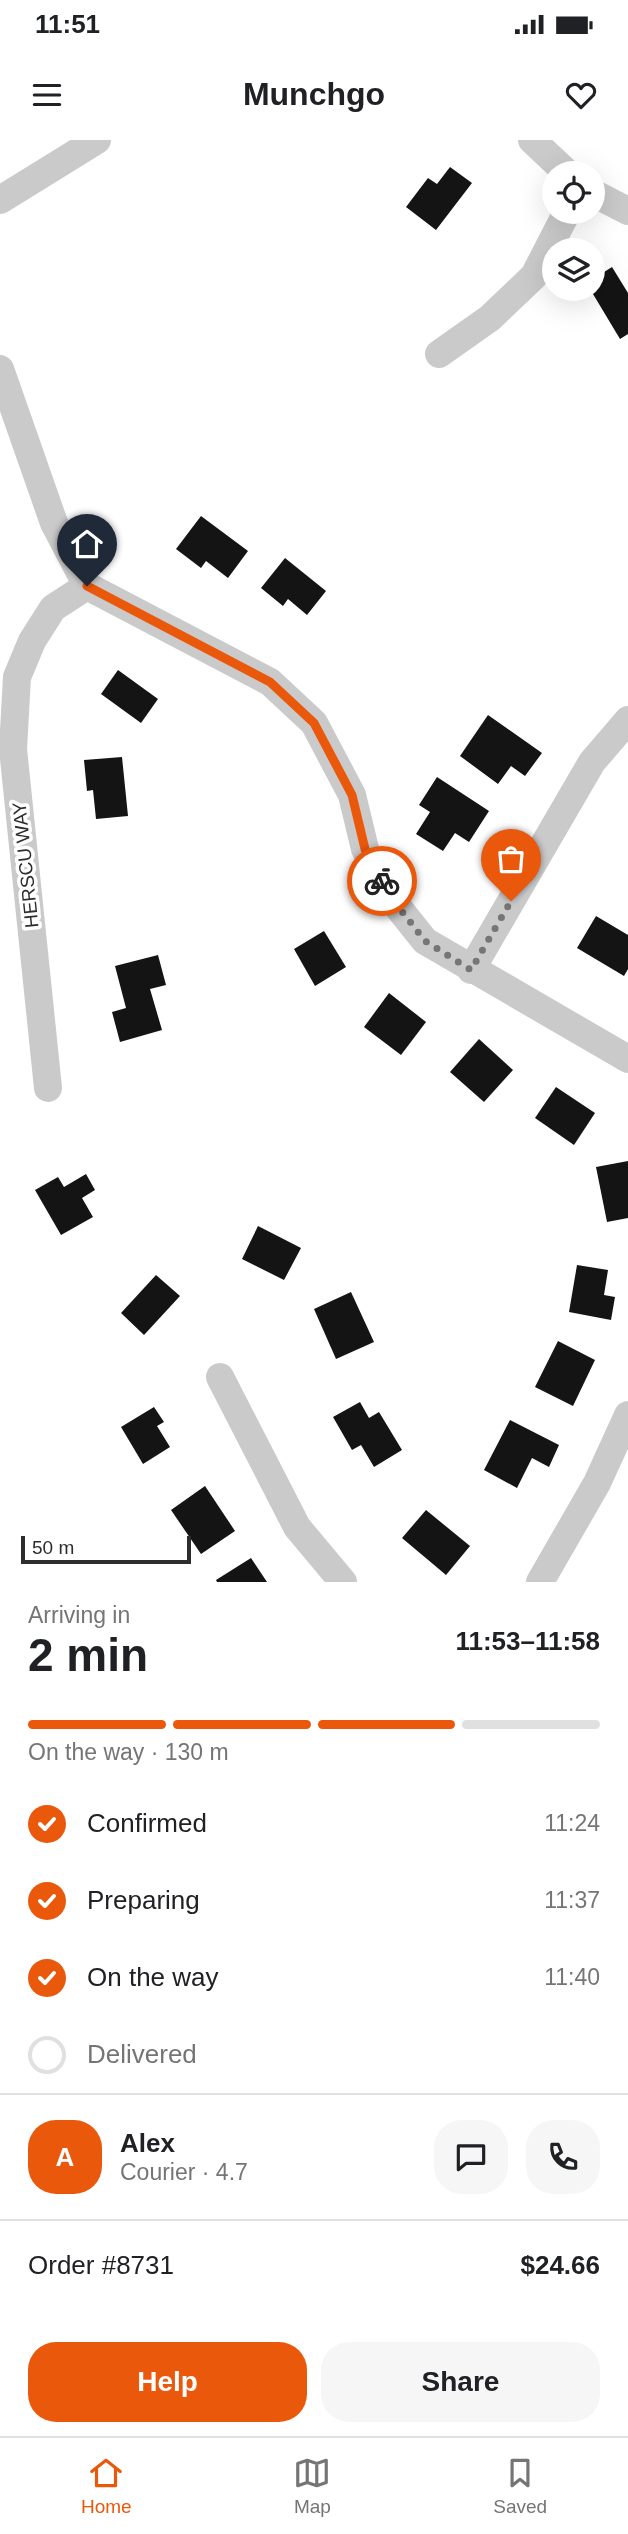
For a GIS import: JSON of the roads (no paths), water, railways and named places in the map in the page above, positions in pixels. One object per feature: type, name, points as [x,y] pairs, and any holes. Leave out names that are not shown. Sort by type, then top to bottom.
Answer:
[{"type":"street","points":[[0,200],[97,140]]},
{"type":"street","points":[[532,140],[554,161]]},
{"type":"street","points":[[605,199],[628,211]]},
{"type":"street","points":[[439,354],[490,318],[534,276],[561,224]]},
{"type":"street","points":[[0,369],[54,523],[87,586],[270,682],[314,723],[352,795],[365,849],[390,896],[425,941],[628,1059]]},
{"type":"street","name":"HERSCU WAY","points":[[48,1088],[13,749],[18,677],[32,641],[53,608],[87,586]]},
{"type":"street","points":[[471,970],[592,762],[628,720]]},
{"type":"street","points":[[220,1377],[297,1527],[343,1582]]},
{"type":"street","points":[[540,1582],[597,1483],[628,1415]]}]
